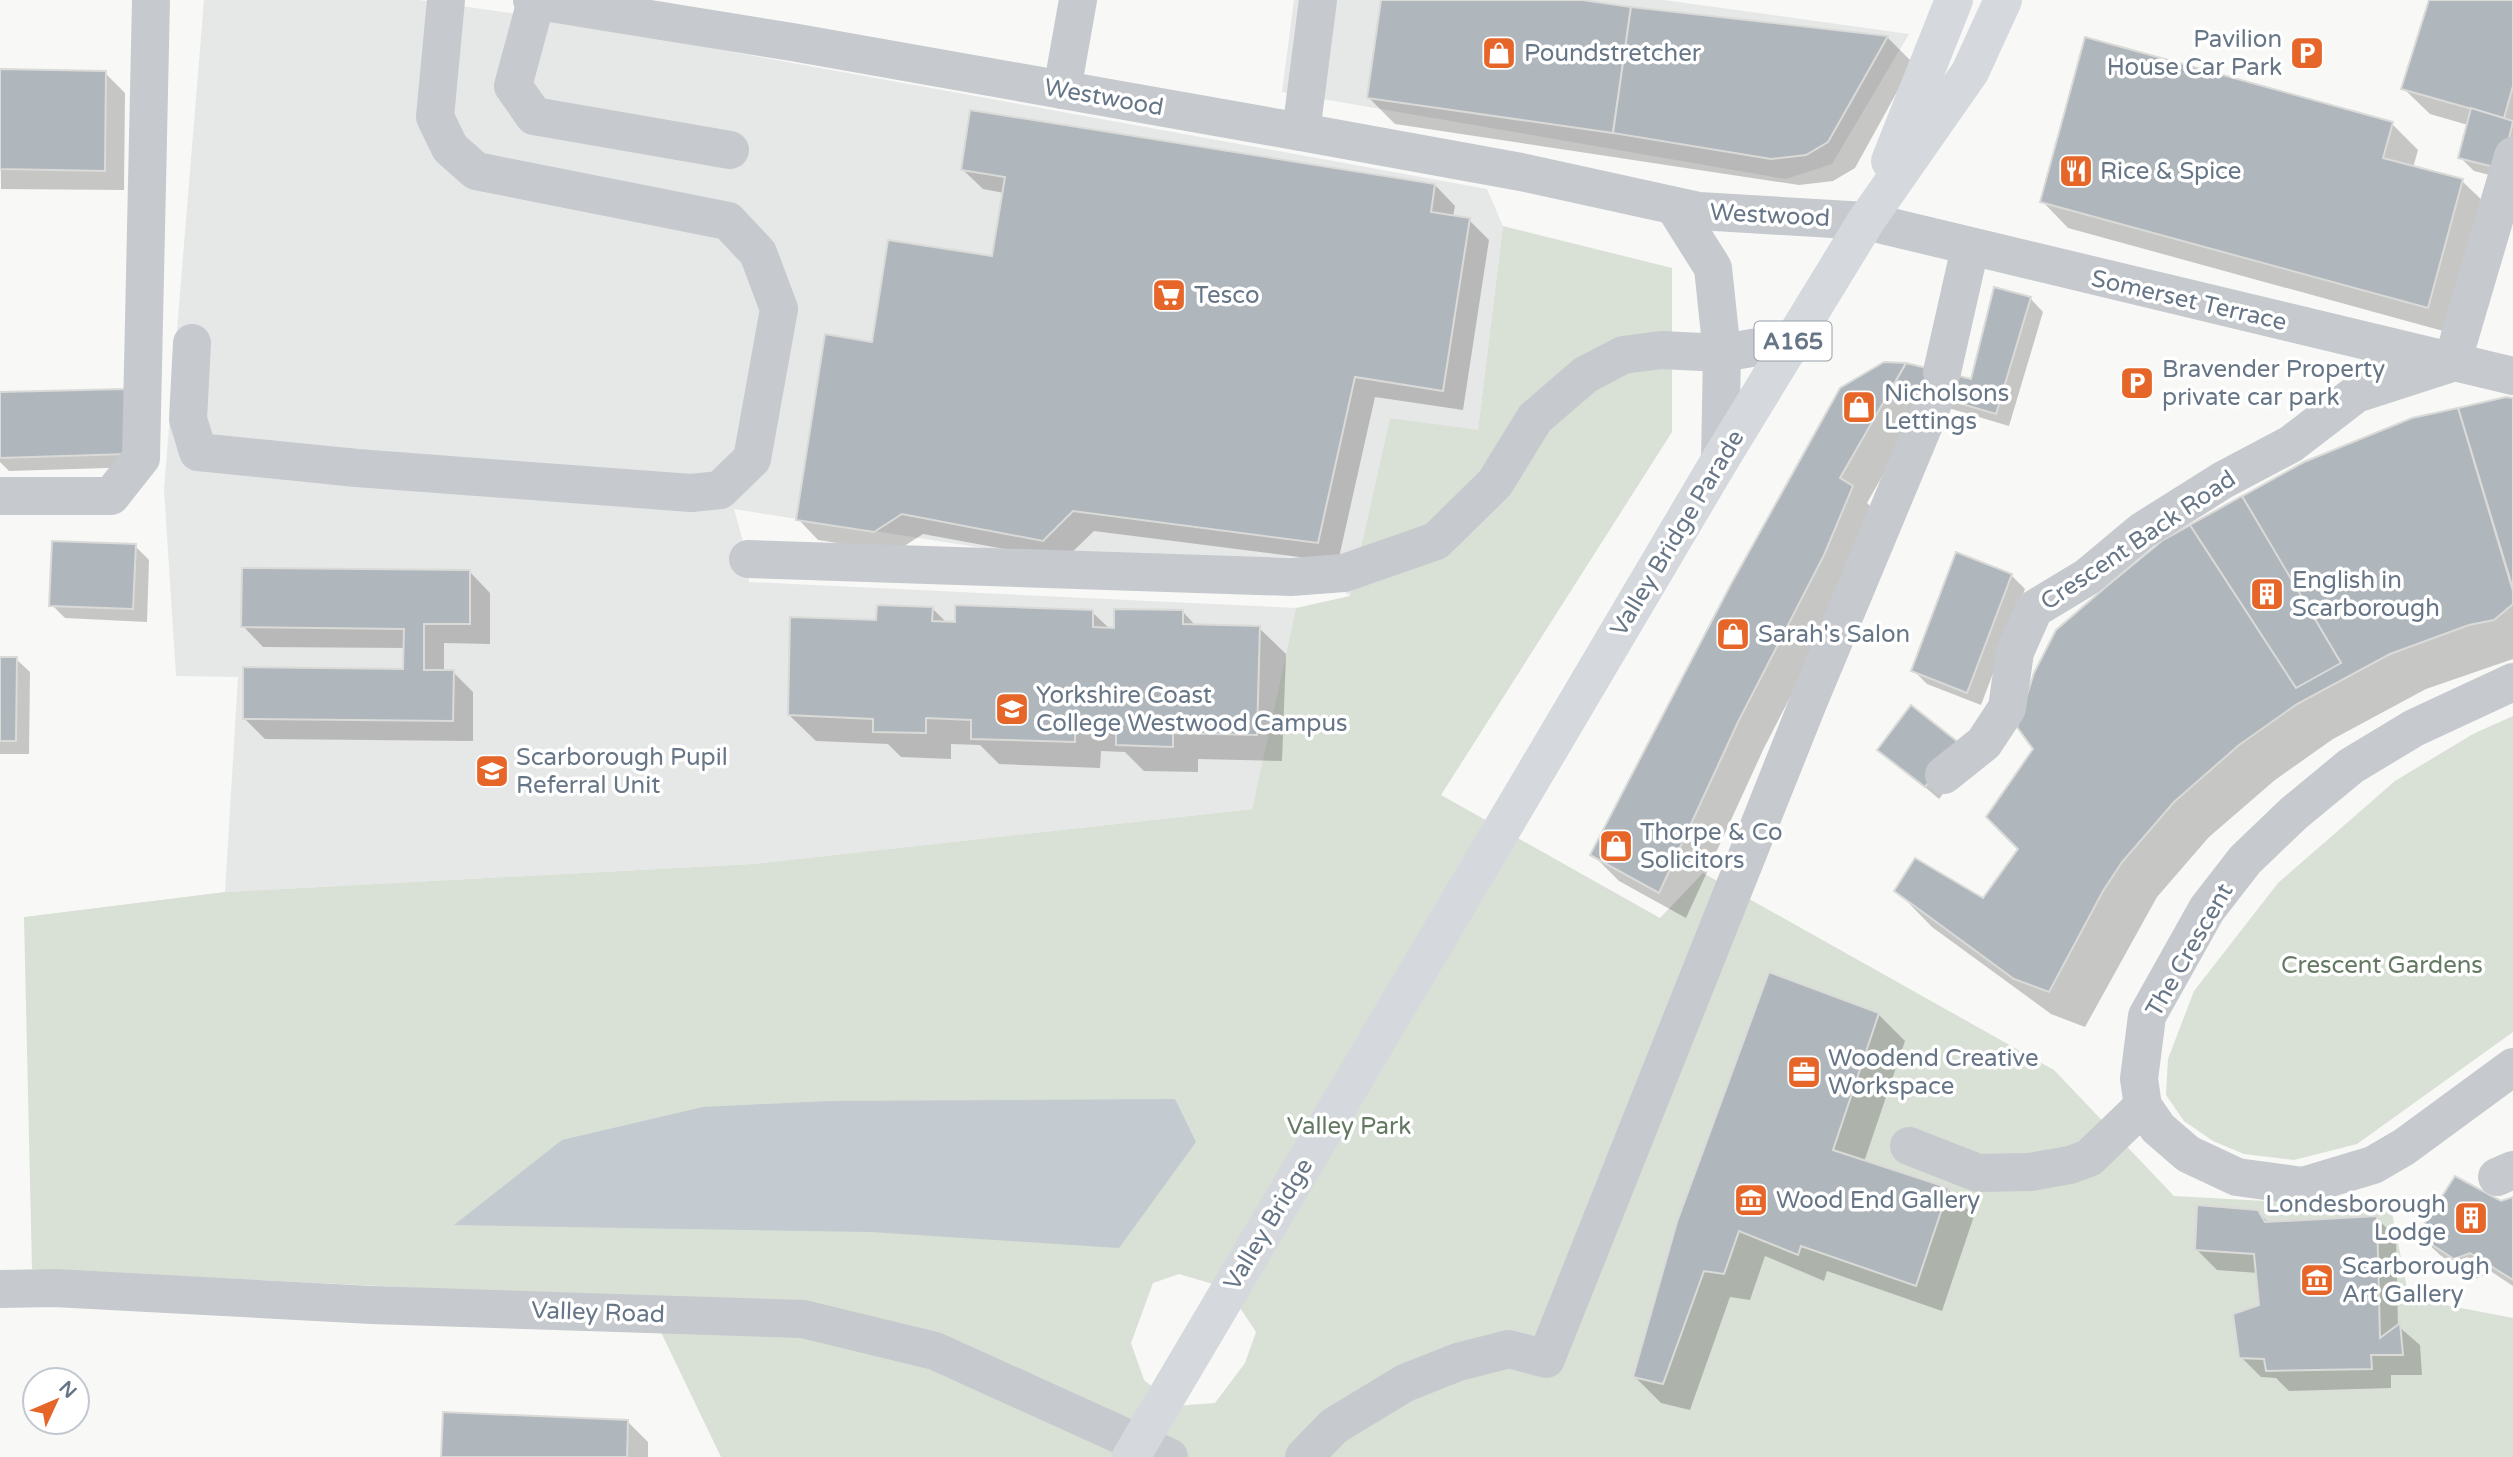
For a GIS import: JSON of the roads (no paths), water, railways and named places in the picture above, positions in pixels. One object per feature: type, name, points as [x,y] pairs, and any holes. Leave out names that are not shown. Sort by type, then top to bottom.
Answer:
[{"type":"highway","name":"A165","points":[[1866,221],[1954,0]]},
{"type":"highway","name":"A165","points":[[1866,221],[1970,72],[2003,0]]},
{"type":"highway","name":"Valley Bridge Parade","points":[[1491,847],[1720,460],[1866,221]]},
{"type":"highway","name":"Valley Bridge","points":[[1131,1457],[1491,847]]},
{"type":"street","points":[[0,496],[111,496],[141,458],[151,0]]},
{"type":"street","points":[[192,343],[188,419],[198,452],[357,468],[691,493],[720,490],[752,459],[779,309],[758,253],[728,221],[476,171],[450,148],[435,117],[446,0]]},
{"type":"street","points":[[534,0],[513,86],[534,116],[730,150]]},
{"type":"street","name":"Westwood","points":[[534,0],[1521,172],[1699,212],[1866,221]]},
{"type":"street","points":[[1062,90],[1078,0]]},
{"type":"street","points":[[1301,132],[1318,0]]},
{"type":"street","points":[[2452,363],[2513,156]]},
{"type":"street","name":"Westwood","points":[[1674,206],[1713,268],[1722,353],[1720,460]]},
{"type":"street","name":"Somerset Terrace","points":[[1866,221],[2513,376]]},
{"type":"street","points":[[1304,1457],[1334,1426],[1405,1383],[1458,1362],[1509,1349],[1546,1359],[1939,384],[1970,248]]},
{"type":"street","points":[[748,559],[1291,578],[1344,573],[1436,541],[1495,483],[1535,418],[1586,375],[1623,355],[1661,350],[1722,353],[1793,341]]},
{"type":"street","name":"Crescent Back Road","points":[[1944,775],[1984,743],[2007,708],[2015,652],[2034,609],[2087,577],[2142,531],[2223,480],[2291,444],[2356,394],[2452,363]]},
{"type":"street","name":"The Crescent","points":[[2143,1107],[2139,1079],[2147,1016],[2207,909],[2245,860],[2294,813],[2351,766],[2414,728],[2513,682]]},
{"type":"street","points":[[1909,1146],[1978,1173],[2030,1172],[2070,1165],[2089,1158],[2143,1107],[2158,1128],[2188,1154],[2237,1177],[2304,1185],[2373,1165],[2404,1147],[2513,1068]]},
{"type":"street","name":"Valley Road","points":[[0,1289],[54,1287],[372,1305],[803,1319],[935,1351],[1169,1457]]},
{"type":"place","name":"Poundstretcher","points":[[1499,53]]},
{"type":"place","name":"Pavilion House Car Park","points":[[2307,53]]},
{"type":"place","name":"Rice & Spice","points":[[2076,171]]},
{"type":"place","name":"Tesco","points":[[1169,295]]},
{"type":"place","name":"Bravender Property private car park","points":[[2137,383]]},
{"type":"place","name":"Nicholsons Lettings","points":[[1859,407]]},
{"type":"place","name":"English in Scarborough","points":[[2267,594]]},
{"type":"place","name":"Sarah's Salon","points":[[1733,634]]},
{"type":"place","name":"Yorkshire Coast College Westwood Campus","points":[[1012,709]]},
{"type":"place","name":"Scarborough Pupil Referral Unit","points":[[492,771]]},
{"type":"place","name":"Thorpe & Co Solicitors","points":[[1616,846]]},
{"type":"place","name":"Woodend Creative Workspace","points":[[1804,1072]]},
{"type":"place","name":"Wood End Gallery","points":[[1751,1200]]},
{"type":"place","name":"Londesborough Lodge","points":[[2471,1218]]},
{"type":"place","name":"Scarborough Art Gallery","points":[[2317,1280]]},
{"type":"park label","name":"Crescent Gardens","points":[[2382,965]]},
{"type":"park label","name":"Valley Park","points":[[1349,1126]]}]
